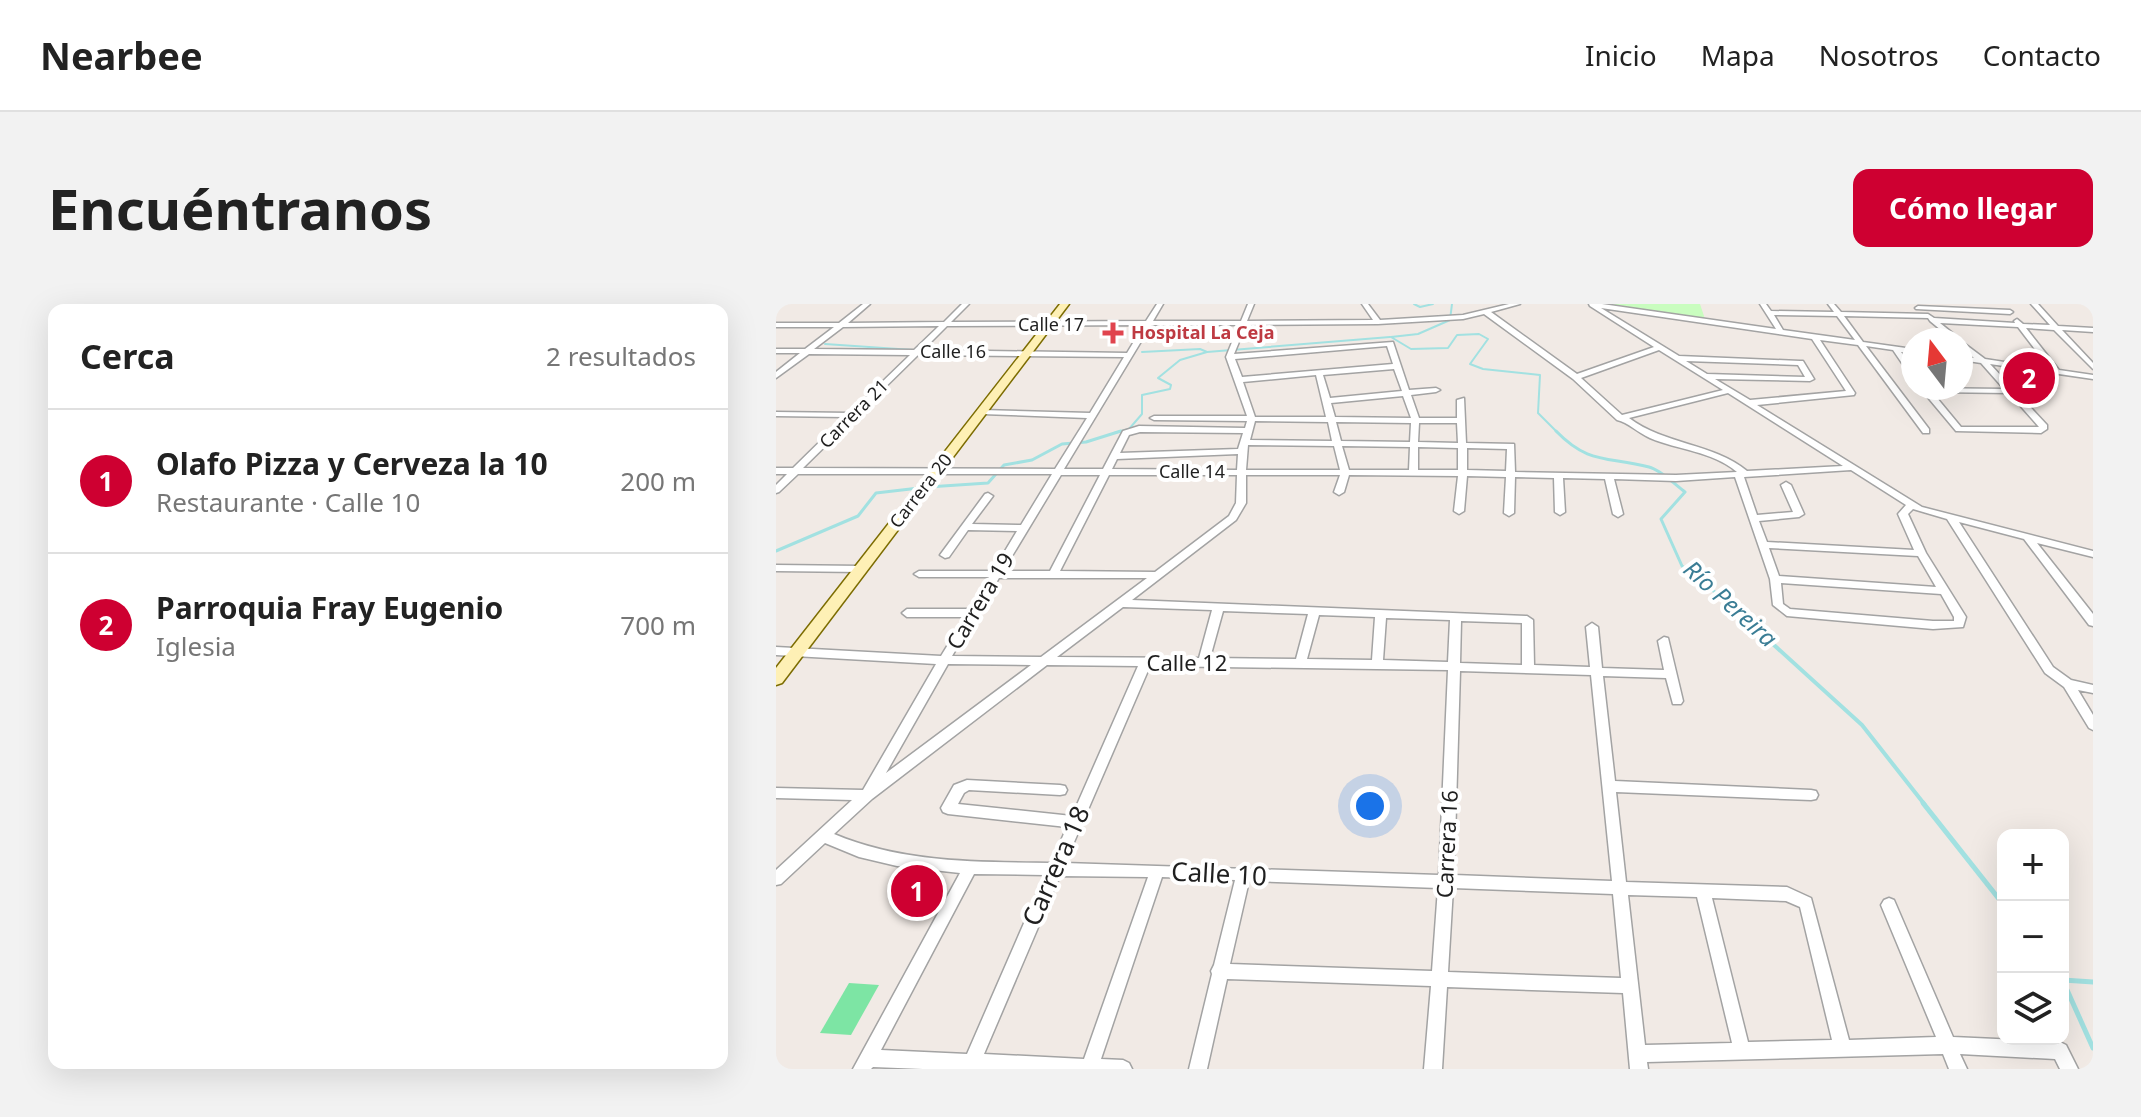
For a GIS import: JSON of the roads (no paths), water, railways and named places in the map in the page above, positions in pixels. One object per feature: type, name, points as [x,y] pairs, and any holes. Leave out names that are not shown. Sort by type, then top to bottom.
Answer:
[{"type":"main road","name":"Carrera 20","points":[[776,679],[1065,304]]},
{"type":"street","points":[[776,376],[867,304]]},
{"type":"street","name":"Carrera 21","points":[[776,490],[966,304]]},
{"type":"street","name":"Carrera 19","points":[[776,879],[867,795],[972,613],[1062,471],[1160,304]]},
{"type":"street","points":[[776,793],[867,795],[1040,661],[1233,518],[1241,503],[1239,472],[1252,419],[1230,356],[1251,304]]},
{"type":"street","points":[[1365,304],[1378,322]]},
{"type":"street","name":"Calle 17","points":[[776,325],[1378,322],[1463,317],[1517,304]]},
{"type":"street","points":[[1590,304],[1901,350]]},
{"type":"street","points":[[1590,304],[1912,505],[1952,519],[2093,554]]},
{"type":"street","points":[[1763,304],[1781,332]]},
{"type":"street","points":[[1831,304],[1926,431]]},
{"type":"street","points":[[2003,304],[2057,372]]},
{"type":"street","points":[[2034,304],[2093,367]]},
{"type":"street","points":[[1916,306],[2010,312]]},
{"type":"street","points":[[1916,306],[1942,328]]},
{"type":"street","points":[[1604,313],[1615,308]]},
{"type":"street","points":[[1487,313],[1576,377],[1618,416],[1644,435],[1727,461],[1741,473],[1775,579],[1778,605],[1791,613],[1958,625],[1960,617],[1903,520],[1903,514],[1912,505]]},
{"type":"street","points":[[1769,313],[2019,324],[2089,329],[2093,336]]},
{"type":"street","points":[[1748,403],[1851,393],[1814,336]]},
{"type":"street","points":[[1230,356],[1384,343],[1392,347],[1415,419],[1413,473]]},
{"type":"street","points":[[1576,377],[1658,348]]},
{"type":"street","points":[[1896,349],[1901,356]]},
{"type":"street","name":"Calle 16","points":[[776,351],[1129,355]]},
{"type":"street","points":[[1934,400],[1959,429],[2041,430],[2042,423],[1973,353]]},
{"type":"street","points":[[1674,358],[1795,362],[1803,365],[1810,379],[1704,376]]},
{"type":"street","points":[[1973,360],[2093,377]]},
{"type":"street","points":[[1237,380],[1398,366]]},
{"type":"street","points":[[1319,373],[1345,473],[1339,492]]},
{"type":"street","points":[[1325,401],[1436,390]]},
{"type":"street","points":[[1973,390],[2012,391]]},
{"type":"street","points":[[1624,418],[1728,391]]},
{"type":"street","points":[[1459,511],[1463,473],[1461,400]]},
{"type":"street","points":[[982,412],[1093,416]]},
{"type":"street","points":[[776,414],[852,415]]},
{"type":"street","points":[[1154,418],[1332,417],[1461,421]]},
{"type":"street","points":[[1053,575],[1117,456],[1126,433],[1139,429],[1247,431]]},
{"type":"street","points":[[1117,456],[1243,446],[1339,443],[1511,446],[1509,513]]},
{"type":"street","name":"Calle 14","points":[[776,471],[1463,473],[1676,478],[1850,468]]},
{"type":"street","points":[[1558,475],[1560,512]]},
{"type":"street","points":[[1609,476],[1618,514]]},
{"type":"street","points":[[1755,518],[1799,514],[1786,485]]},
{"type":"street","points":[[945,555],[988,496]]},
{"type":"street","points":[[1952,519],[2049,670],[2068,684],[2093,725]]},
{"type":"street","points":[[965,527],[1024,528]]},
{"type":"street","points":[[2029,538],[2093,622]]},
{"type":"street","points":[[1764,545],[1921,553]]},
{"type":"street","points":[[776,568],[862,569]]},
{"type":"street","points":[[919,574],[1155,575]]},
{"type":"street","points":[[1775,579],[1944,591]]},
{"type":"street","points":[[1118,603],[1314,614],[1527,620],[1528,668]]},
{"type":"street","points":[[1203,663],[1218,610]]},
{"type":"street","points":[[907,613],[972,613]]},
{"type":"street","points":[[1300,664],[1314,614]]},
{"type":"street","points":[[1377,664],[1381,616]]},
{"type":"street","name":"Carrera 16","points":[[1433,1069],[1436,980],[1446,883],[1456,618]]},
{"type":"street","points":[[1592,627],[1638,1061],[1742,1051],[1948,1045],[2060,1051],[2069,1069]]},
{"type":"street","points":[[1664,641],[1677,701]]},
{"type":"street","name":"Calle 12","points":[[776,651],[944,660],[1456,665],[1671,674]]},
{"type":"street","name":"Carrera 18","points":[[970,1066],[1053,868],[1145,663]]},
{"type":"street","points":[[2068,684],[2093,689]]},
{"type":"street","points":[[1060,790],[967,785],[959,789],[948,808],[1075,822]]},
{"type":"street","points":[[1609,786],[1811,795]]},
{"type":"street","name":"Calle 10","points":[[823,836],[859,851],[897,860],[970,868],[1157,871],[1704,894],[1787,894],[1806,903],[1843,1048]]},
{"type":"street","points":[[970,868],[865,1064],[1123,1069]]},
{"type":"street","points":[[1089,1068],[1157,871]]},
{"type":"street","points":[[1198,1069],[1243,876]]},
{"type":"street","points":[[1704,894],[1742,1051]]},
{"type":"street","points":[[1889,905],[1958,1069]]},
{"type":"street","points":[[1219,971],[1630,986]]},
{"type":"waterway","name":"Río Pereira","points":[[1414,304],[1420,307],[1433,304]]},
{"type":"waterway","name":"Río Pereira","points":[[1452,304],[1450,320],[1418,334],[1391,337],[1411,349],[1448,348],[1457,335],[1479,334],[1488,339],[1470,364],[1483,369],[1540,375],[1538,413],[1556,431]]},
{"type":"waterway","points":[[1207,352],[1390,337]]},
{"type":"waterway","points":[[825,344],[913,350]]},
{"type":"waterway","points":[[1142,352],[1200,349],[1207,352]]},
{"type":"waterway","points":[[1118,432],[1129,429],[1142,414],[1142,395],[1170,389],[1171,385],[1158,378],[1180,360],[1207,352]]},
{"type":"waterway","name":"Río Pereira","points":[[1556,431],[1579,449],[1599,458],[1654,469],[1685,492],[1661,519],[1682,566],[1721,597]]},
{"type":"waterway","points":[[928,487],[988,483],[1004,465],[1032,460],[1062,444],[1086,442],[1118,432]]},
{"type":"waterway","points":[[1114,433],[1118,432]]},
{"type":"waterway","points":[[776,551],[858,516],[876,493],[919,488]]},
{"type":"waterway","name":"Río Pereira","points":[[1719,595],[1862,725],[1925,805]]},
{"type":"waterway","name":"Río Pereira","points":[[1923,803],[2001,901]]},
{"type":"waterway","name":"Río Pereira","points":[[2069,980],[2093,982]]},
{"type":"waterway","points":[[2069,994],[2093,1048]]},
{"type":"place","name":"Hospital La Ceja","points":[[1113,333]]},
{"type":"place","name":"Parroquia Fray Eugenio","points":[[2029,378]]},
{"type":"place","name":"Olafo Pizza y Cerveza la 10","points":[[917,891]]}]
